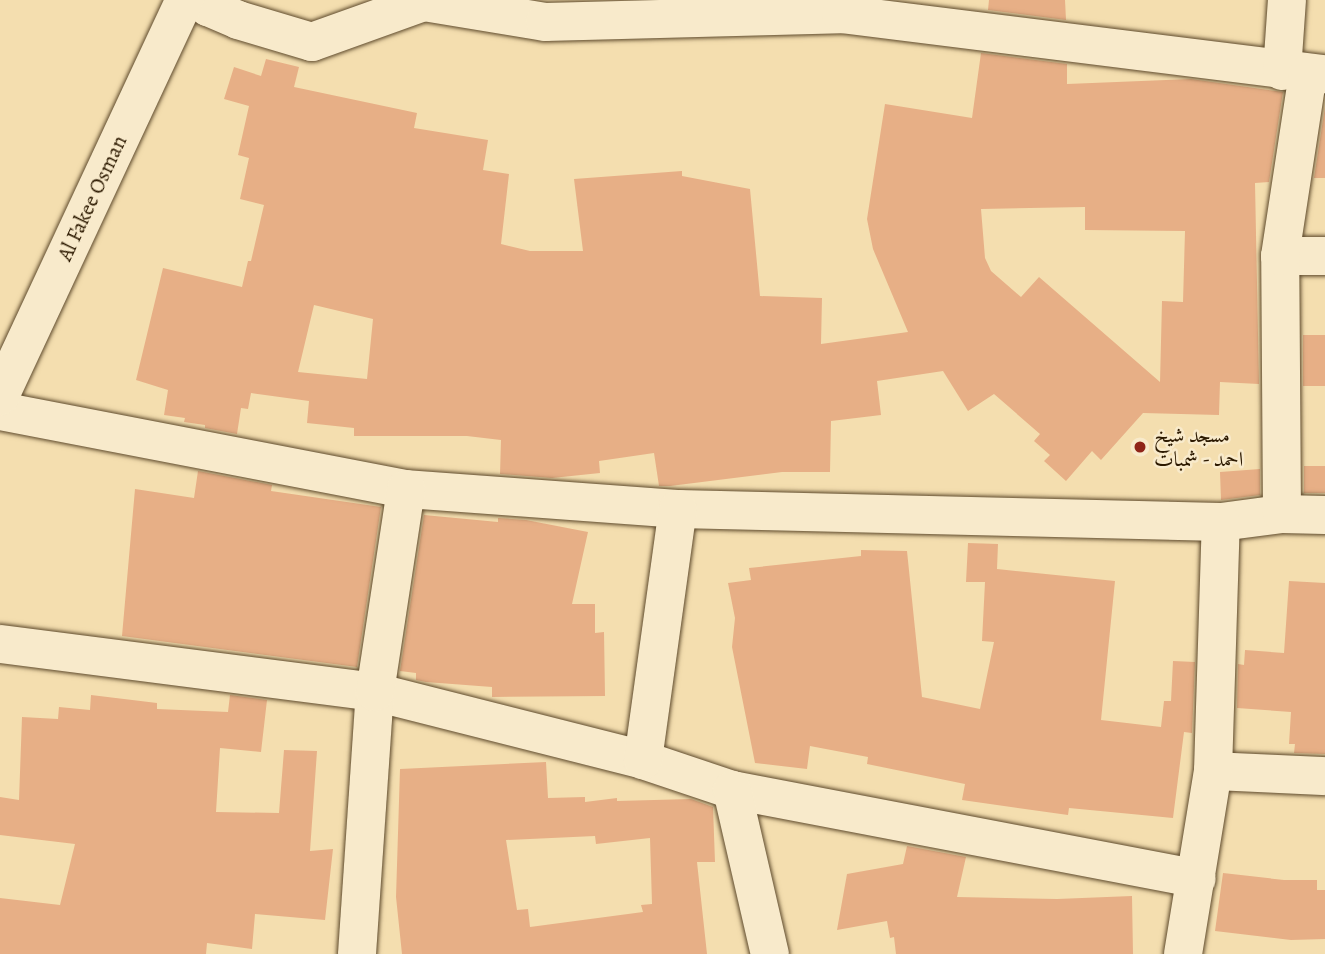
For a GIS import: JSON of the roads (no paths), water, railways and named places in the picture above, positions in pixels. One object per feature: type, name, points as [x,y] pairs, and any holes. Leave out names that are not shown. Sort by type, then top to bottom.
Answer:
[{"type":"street","name":"Al Fakee Osman","points":[[0,396],[185,0]]},
{"type":"street","points":[[205,0],[208,7],[238,20],[312,42],[424,2],[545,22],[842,7],[1305,73]]},
{"type":"street","points":[[1282,514],[1280,256],[1305,73],[1287,0]]},
{"type":"street","points":[[1280,256],[1325,256]]},
{"type":"street","points":[[0,411],[406,489],[678,509],[1221,522],[1282,514],[1325,515]]},
{"type":"street","points":[[357,954],[375,692],[406,489]]},
{"type":"street","points":[[642,760],[678,509]]},
{"type":"street","points":[[1183,954],[1213,771],[1221,522]]},
{"type":"street","points":[[0,644],[375,692],[642,760],[732,790],[1197,879]]},
{"type":"street","points":[[1213,771],[1325,776]]},
{"type":"street","points":[[732,790],[770,954]]},
{"type":"place","name":"مسجد شيخ احمد - شمبات","points":[[1140,447]]}]
